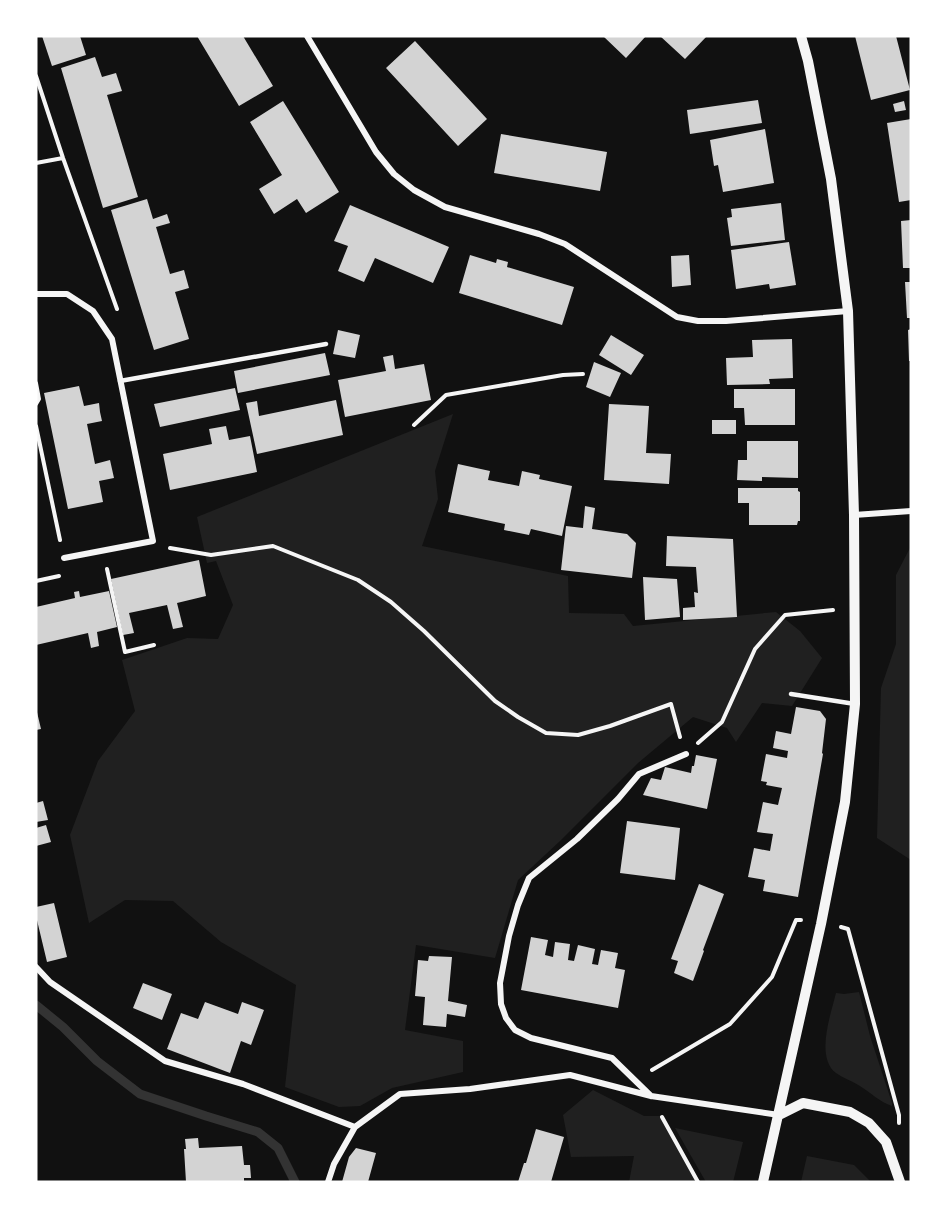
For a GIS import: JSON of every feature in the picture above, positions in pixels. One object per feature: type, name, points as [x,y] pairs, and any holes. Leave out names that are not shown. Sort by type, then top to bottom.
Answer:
[{"type":"street","points":[[307,36],[376,152],[394,174],[414,190],[445,207],[540,234],[566,244],[677,317],[698,321],[726,321],[848,311]]},
{"type":"street","points":[[763,1182],[821,924],[845,802],[855,704],[854,515],[848,311],[831,179],[801,36]]},
{"type":"street","points":[[36,294],[67,294],[93,311],[112,339],[153,541],[64,558]]},
{"type":"street","points":[[854,515],[911,511]]},
{"type":"street","points":[[651,1096],[612,1058],[531,1038],[515,1030],[506,1018],[501,1004],[500,983],[508,936],[529,878],[577,839],[618,799],[639,774],[686,754]]},
{"type":"street","points":[[36,967],[50,982],[165,1061],[243,1084],[355,1126]]},
{"type":"street","points":[[328,1182],[334,1164],[355,1126],[400,1094],[470,1089],[570,1075],[651,1096],[779,1115],[803,1103],[850,1112],[869,1123],[886,1142],[900,1182]]},
{"type":"lane","points":[[120,381],[326,344]]},
{"type":"lane","points":[[791,694],[855,704]]},
{"type":"path","points":[[36,76],[118,312],[112,339]]},
{"type":"path","points":[[36,163],[63,158]]},
{"type":"path","points":[[414,425],[446,395],[563,375],[583,374]]},
{"type":"path","points":[[36,383],[39,399],[36,404]]},
{"type":"path","points":[[36,426],[67,574],[36,580]]},
{"type":"path","points":[[153,541],[173,550],[211,555],[273,546],[358,580],[391,602],[408,617],[495,701],[546,733],[578,735],[671,704],[686,754],[722,722],[755,649],[786,615],[826,609],[855,610]]},
{"type":"path","points":[[103,550],[125,652],[154,645]]},
{"type":"path","points":[[698,1182],[651,1096],[652,1069],[730,1024],[772,976],[796,920],[801,920]]},
{"type":"path","points":[[838,927],[848,929],[899,1115],[899,1125]]},
{"type":"shaded area","points":[[453,414],[435,471],[438,499],[422,546],[568,576],[569,613],[624,614],[633,626],[776,612],[800,631],[822,658],[792,706],[762,703],[736,742],[727,728],[693,717],[638,763],[518,880],[495,958],[416,945],[405,1030],[463,1041],[463,1072],[392,1088],[360,1106],[339,1107],[285,1087],[296,985],[221,942],[173,901],[125,900],[89,923],[70,835],[98,761],[135,711],[122,660],[187,638],[218,639],[233,605],[216,561],[207,563],[197,517]]},
{"type":"shaded area","points":[[911,546],[911,860],[877,838],[881,688],[896,644],[896,575]]},
{"type":"shaded area","points":[[859,992],[892,1106],[836,1073],[826,1057],[826,1035],[836,993]]},
{"type":"shaded area","points":[[593,1090],[644,1116],[660,1116],[696,1182],[629,1182],[634,1156],[571,1157],[563,1115]]},
{"type":"shaded area","points":[[675,1128],[743,1142],[733,1182],[706,1182]]},
{"type":"shaded area","points":[[807,1156],[854,1165],[871,1182],[801,1182]]},
{"type":"building","points":[[42,36],[80,36],[86,55],[52,66]]},
{"type":"building","points":[[197,36],[243,36],[273,86],[239,106]]},
{"type":"building","points":[[603,36],[646,36],[626,58]]},
{"type":"building","points":[[660,36],[707,36],[685,59]]},
{"type":"building","points":[[855,36],[896,36],[910,90],[871,100]]},
{"type":"building","points":[[415,41],[487,119],[458,146],[386,68]]},
{"type":"building","points":[[95,57],[102,77],[116,73],[122,91],[107,95],[138,197],[103,208],[61,68]]},
{"type":"building","points":[[758,100],[762,123],[690,134],[687,110]]},
{"type":"building","points":[[283,101],[339,192],[306,213],[297,199],[274,214],[259,189],[282,175],[250,122]]},
{"type":"building","points":[[904,101],[906,110],[895,112],[893,104]]},
{"type":"building","points":[[911,119],[911,200],[899,202],[887,123]]},
{"type":"building","points":[[765,129],[774,183],[723,192],[718,165],[714,166],[710,140]]},
{"type":"building","points":[[501,134],[607,152],[600,191],[494,173]]},
{"type":"building","points":[[147,199],[153,219],[167,214],[170,223],[156,227],[170,274],[184,270],[189,288],[175,292],[189,339],[154,350],[111,210]]},
{"type":"building","points":[[781,203],[785,240],[731,246],[727,218],[732,217],[731,209]]},
{"type":"building","points":[[350,205],[449,247],[433,283],[375,258],[364,282],[338,271],[348,246],[334,241]]},
{"type":"building","points":[[911,220],[911,268],[903,268],[901,221]]},
{"type":"building","points":[[789,242],[796,285],[770,289],[769,284],[736,289],[731,250]]},
{"type":"building","points":[[470,255],[496,263],[497,259],[508,262],[507,267],[574,287],[562,325],[459,293]]},
{"type":"building","points":[[689,255],[691,285],[672,287],[671,256]]},
{"type":"building","points":[[905,282],[911,282],[911,318],[907,318]]},
{"type":"building","points":[[911,329],[911,361],[909,361],[908,330]]},
{"type":"building","points":[[338,330],[360,335],[355,358],[333,354]]},
{"type":"building","points":[[611,335],[644,355],[631,375],[599,355]]},
{"type":"building","points":[[792,339],[793,378],[769,379],[770,384],[727,385],[726,358],[753,357],[752,340]]},
{"type":"building","points":[[325,353],[330,375],[238,393],[234,371]]},
{"type":"building","points":[[393,355],[395,369],[424,364],[431,400],[345,417],[338,380],[386,371],[383,357]]},
{"type":"building","points":[[594,362],[621,373],[610,397],[586,387]]},
{"type":"building","points":[[79,386],[84,406],[99,403],[102,421],[87,424],[95,464],[110,460],[114,478],[99,481],[103,502],[68,509],[44,393]]},
{"type":"building","points":[[235,388],[240,410],[160,427],[154,404]]},
{"type":"building","points":[[734,389],[795,389],[795,425],[745,425],[744,408],[734,408]]},
{"type":"building","points":[[336,400],[343,435],[257,454],[246,403],[257,401],[259,416]]},
{"type":"building","points":[[609,404],[649,406],[646,453],[671,454],[669,484],[604,480]]},
{"type":"building","points":[[712,420],[736,420],[736,434],[712,434]]},
{"type":"building","points":[[226,426],[229,440],[250,436],[257,472],[170,490],[163,454],[212,444],[209,429]]},
{"type":"building","points":[[747,441],[798,441],[798,478],[762,477],[762,481],[737,480],[738,460],[747,460]]},
{"type":"building","points":[[458,464],[490,471],[488,480],[519,486],[522,471],[540,475],[539,479],[572,486],[562,536],[531,529],[529,535],[504,530],[505,524],[448,512]]},
{"type":"building","points":[[738,488],[798,488],[800,521],[797,525],[749,525],[749,503],[738,503]]},
{"type":"building","points":[[585,506],[595,508],[592,529],[627,534],[636,543],[632,578],[561,570],[566,526],[583,528]]},
{"type":"building","points":[[667,536],[733,539],[737,617],[683,620],[683,608],[695,607],[694,592],[698,593],[696,567],[666,566]]},
{"type":"building","points":[[199,560],[206,596],[177,603],[183,627],[173,629],[167,605],[129,613],[134,633],[123,635],[111,579]]},
{"type":"building","points":[[643,577],[677,579],[680,617],[645,620]]},
{"type":"building","points":[[79,591],[80,597],[109,591],[117,627],[97,632],[99,646],[91,648],[88,633],[36,645],[36,607],[75,598],[74,592]]},
{"type":"building","points":[[796,707],[820,711],[826,719],[823,754],[798,897],[763,891],[765,880],[748,877],[754,848],[770,851],[773,834],[757,832],[763,802],[778,805],[782,788],[766,785],[767,782],[761,781],[766,754],[787,758],[788,751],[773,748],[776,731],[791,734]]},
{"type":"building","points":[[36,708],[41,729],[36,730]]},
{"type":"building","points":[[696,755],[717,759],[707,809],[643,795],[651,778],[661,780],[665,767],[691,773]]},
{"type":"building","points":[[43,801],[48,820],[36,822],[36,803]]},
{"type":"building","points":[[627,821],[680,828],[675,880],[620,873]]},
{"type":"building","points":[[46,825],[51,842],[36,846],[36,828]]},
{"type":"building","points":[[699,884],[724,894],[693,981],[674,973],[678,961],[671,959]]},
{"type":"building","points":[[54,903],[67,957],[47,962],[36,907]]},
{"type":"building","points":[[531,937],[548,940],[545,955],[553,957],[555,942],[570,944],[568,960],[574,961],[578,945],[595,949],[592,964],[598,965],[601,950],[618,953],[615,968],[625,970],[618,1008],[521,990]]},
{"type":"building","points":[[429,956],[452,957],[448,1001],[467,1005],[465,1017],[447,1014],[446,1027],[423,1025],[425,997],[415,996],[418,960],[428,961]]},
{"type":"building","points":[[143,983],[172,994],[162,1020],[133,1008]]},
{"type":"building","points":[[205,1002],[238,1014],[242,1002],[264,1010],[251,1045],[241,1041],[230,1073],[167,1049],[181,1013],[198,1019]]},
{"type":"building","points":[[536,1129],[564,1137],[551,1182],[518,1182],[524,1163],[526,1163]]},
{"type":"building","points":[[198,1138],[199,1148],[242,1146],[244,1165],[250,1165],[251,1178],[244,1178],[244,1182],[186,1182],[185,1139]]},
{"type":"building","points":[[356,1148],[376,1153],[368,1182],[342,1182],[349,1157]]},
{"type":"waterway","points":[[36,1005],[63,1027],[97,1061],[140,1094],[258,1132],[278,1148],[295,1182]]}]
